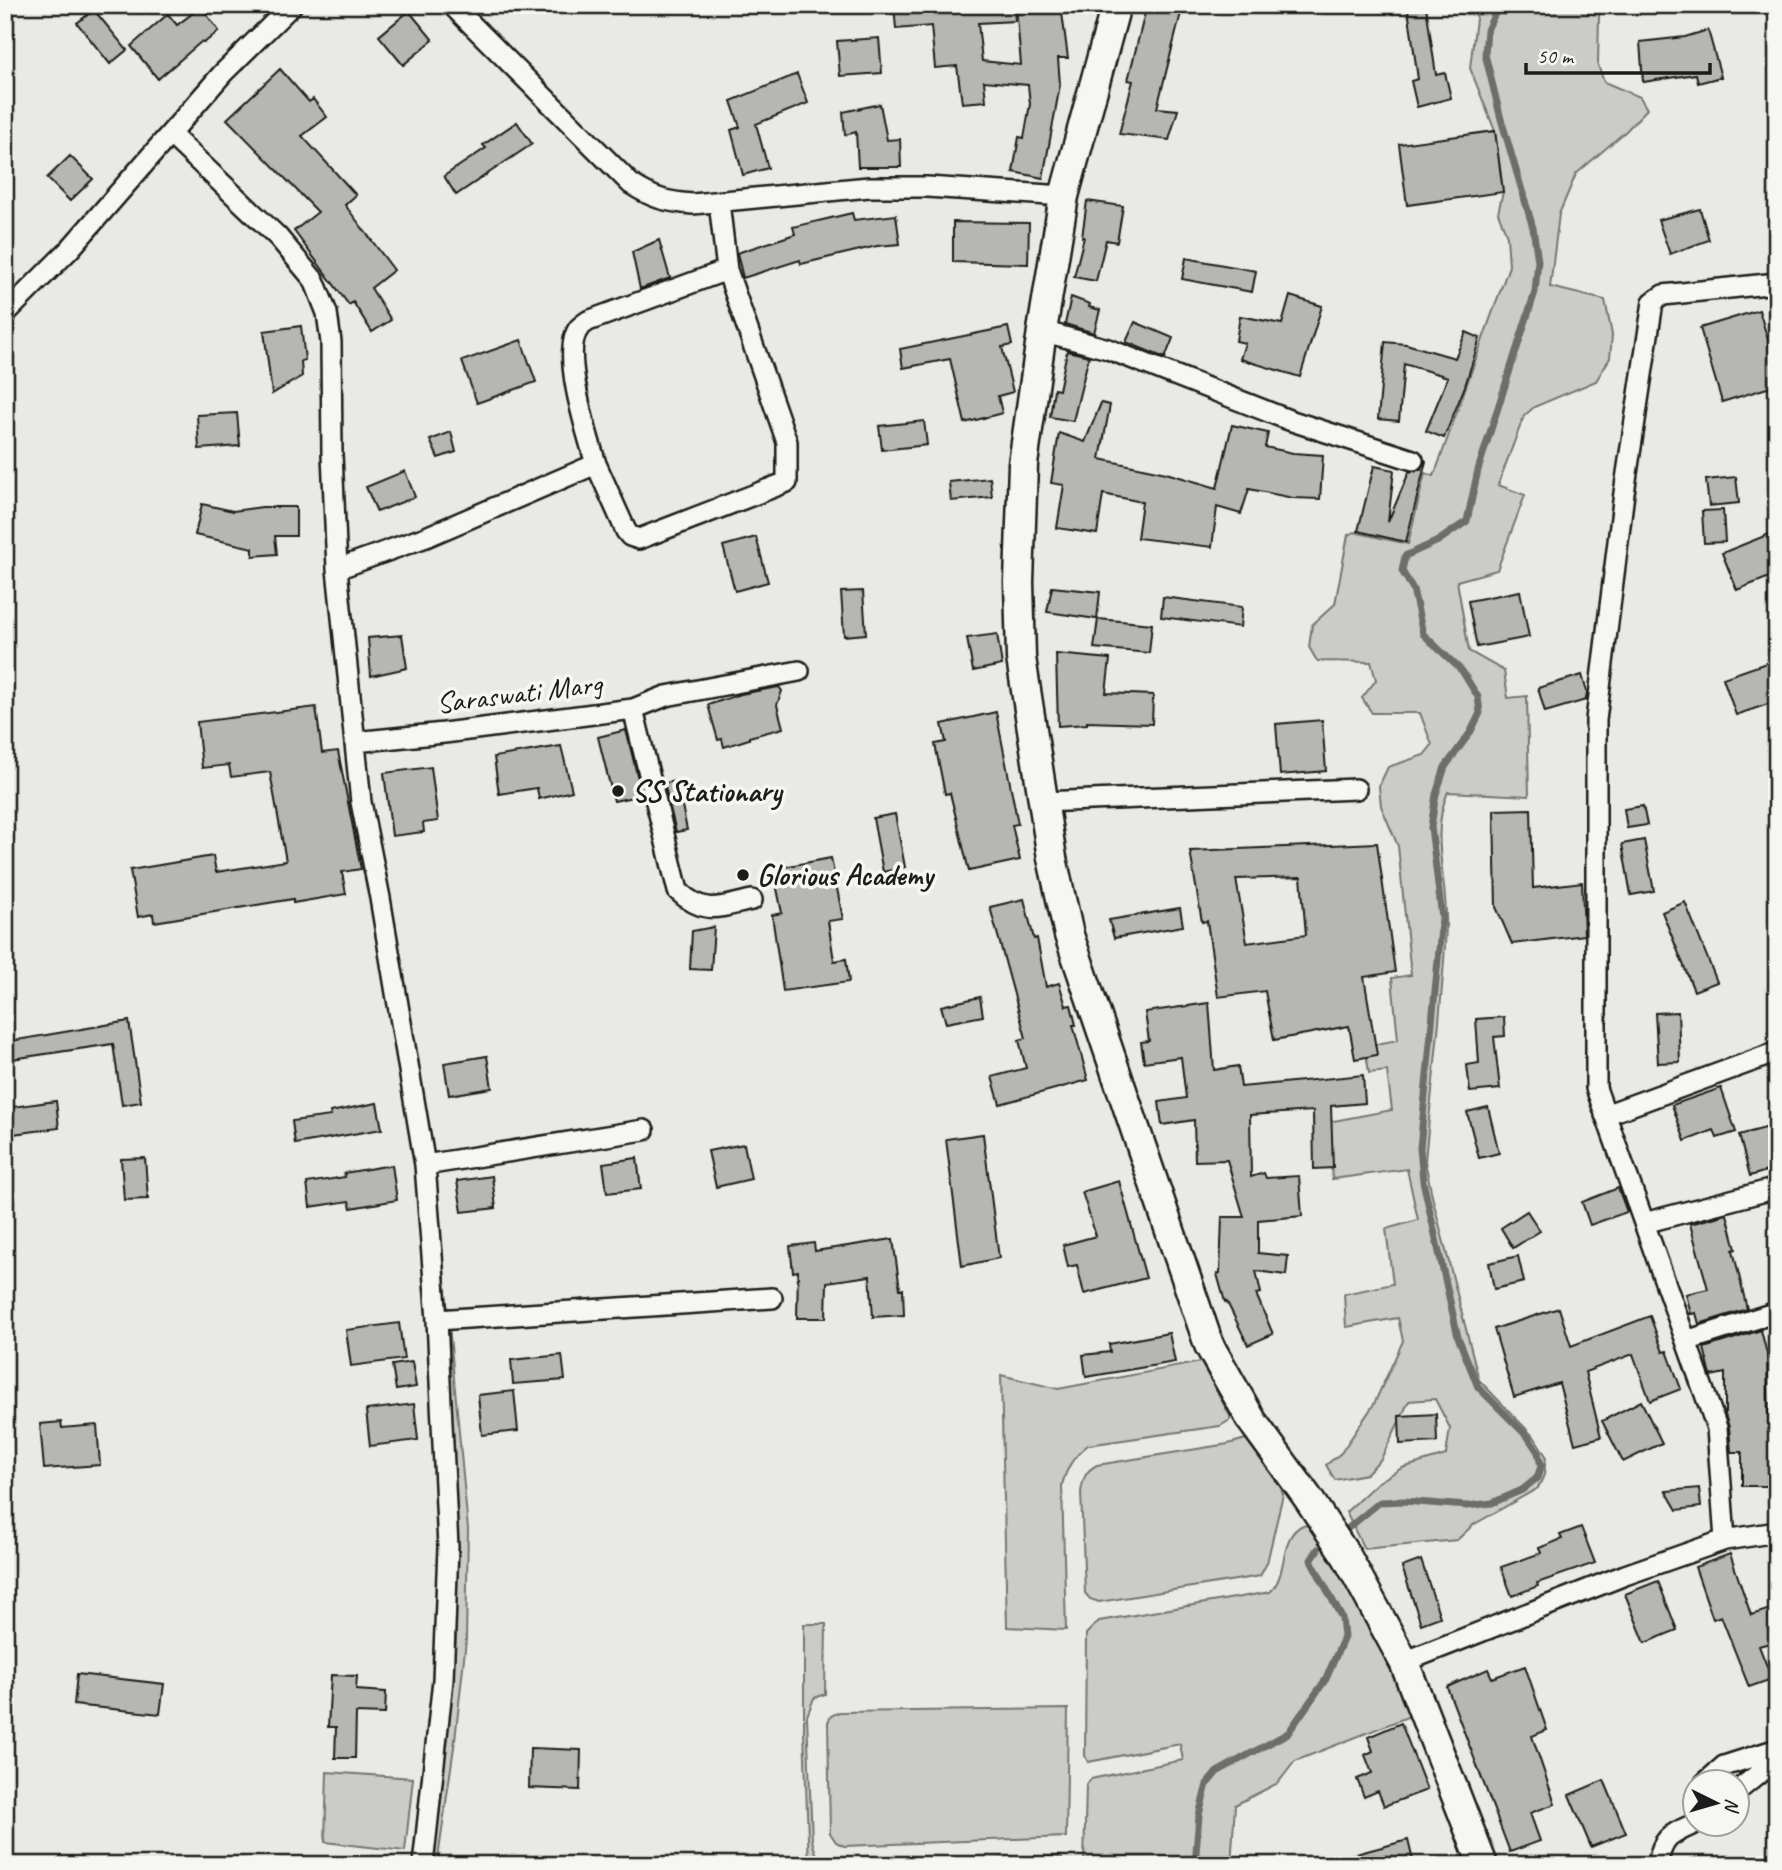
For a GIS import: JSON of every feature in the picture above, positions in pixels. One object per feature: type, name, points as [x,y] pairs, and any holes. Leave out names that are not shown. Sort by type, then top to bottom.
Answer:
[{"type":"street","points":[[5,314],[69,250],[223,73],[292,5]]},
{"type":"street","points":[[452,5],[631,184],[651,197],[672,203],[719,202],[869,187],[927,187],[1064,197]]},
{"type":"street","points":[[1116,5],[1064,197],[1023,464],[1019,582],[1021,658],[1052,858],[1069,935],[1209,1345],[1252,1421],[1347,1557],[1404,1662],[1483,1865]]},
{"type":"street","points":[[171,135],[278,237],[314,280],[327,313],[331,342],[337,569],[360,802],[380,898],[425,1165],[437,1321],[448,1548],[443,1680],[422,1865]]},
{"type":"street","points":[[719,202],[727,270],[786,442],[787,482],[639,539],[629,536],[596,464],[576,390],[573,347],[579,328],[588,321],[727,270]]},
{"type":"street","points":[[1725,1539],[1717,1428],[1596,1088],[1595,720],[1624,493],[1653,302],[1663,295],[1777,283]]},
{"type":"street","points":[[1042,331],[1108,349],[1289,420],[1413,460]]},
{"type":"street","points":[[337,569],[426,537],[596,464]]},
{"type":"street","points":[[633,709],[666,696],[799,671]]},
{"type":"street","name":"Saraswati Marg","points":[[355,742],[633,709],[678,891],[692,904],[711,909],[752,900]]},
{"type":"street","points":[[1042,802],[1356,789]]},
{"type":"street","points":[[1605,1115],[1777,1052]]},
{"type":"street","points":[[425,1165],[644,1130]]},
{"type":"street","points":[[1644,1223],[1777,1188]]},
{"type":"street","points":[[437,1321],[772,1298]]},
{"type":"street","points":[[1686,1340],[1777,1312]]},
{"type":"street","points":[[1404,1662],[1625,1575],[1725,1539],[1777,1532]]},
{"type":"street","points":[[1721,1769],[1777,1749]]},
{"type":"street","points":[[1750,1782],[1777,1759]]},
{"type":"street","points":[[1657,1865],[1660,1847],[1680,1831]]},
{"type":"shaded area","points":[[1481,5],[1607,5],[1599,15],[1598,65],[1604,82],[1640,97],[1647,109],[1576,174],[1559,214],[1550,287],[1605,300],[1612,335],[1610,358],[1596,381],[1534,407],[1524,416],[1498,485],[1525,495],[1497,570],[1457,581],[1469,651],[1504,671],[1508,698],[1527,696],[1529,796],[1448,792],[1443,808],[1440,841],[1446,908],[1445,954],[1425,1161],[1479,1380],[1535,1438],[1546,1456],[1544,1475],[1538,1488],[1473,1525],[1457,1540],[1364,1549],[1346,1512],[1377,1483],[1402,1468],[1446,1455],[1450,1428],[1435,1399],[1409,1401],[1381,1459],[1366,1474],[1335,1480],[1326,1465],[1341,1453],[1374,1404],[1403,1341],[1398,1318],[1346,1327],[1344,1294],[1393,1284],[1386,1229],[1418,1220],[1407,1169],[1332,1179],[1328,1122],[1392,1110],[1387,1071],[1369,1073],[1365,1046],[1398,1040],[1392,978],[1411,975],[1398,846],[1381,806],[1379,786],[1388,767],[1424,755],[1432,745],[1420,713],[1372,713],[1362,698],[1376,680],[1371,662],[1317,661],[1309,647],[1312,625],[1335,604],[1348,535],[1354,532],[1408,544],[1425,473],[1434,476],[1509,266],[1507,236],[1498,213],[1503,192],[1495,131],[1470,68],[1477,11]]},
{"type":"shaded area","points":[[439,1217],[468,1529],[466,1640],[455,1740],[437,1865],[431,1865],[456,1639],[457,1546],[434,1218]]},
{"type":"shaded area","points":[[1201,1362],[1230,1420],[1220,1426],[1088,1445],[1083,1449],[1071,1463],[1062,1485],[1066,1630],[1007,1627],[1001,1375],[1058,1389]]},
{"type":"shaded area","points":[[1246,1439],[1283,1494],[1267,1563],[1260,1576],[1099,1602],[1090,1599],[1085,1593],[1081,1492],[1087,1473],[1097,1465]]},
{"type":"shaded area","points":[[1303,1525],[1313,1527],[1354,1589],[1415,1714],[1295,1761],[1278,1783],[1235,1805],[1231,1865],[1084,1865],[1086,1785],[1091,1779],[1183,1760],[1180,1744],[1088,1762],[1085,1756],[1086,1634],[1099,1621],[1270,1592],[1280,1576],[1290,1538],[1295,1530]]},
{"type":"shaded area","points":[[804,1624],[826,1624],[825,1694],[814,1698],[807,1716],[812,1840],[818,1856],[832,1865],[809,1865],[804,1731]]},
{"type":"shaded area","points":[[1068,1709],[1066,1837],[844,1846],[836,1842],[830,1833],[828,1722],[831,1716],[839,1712]]},
{"type":"shaded area","points":[[327,1772],[413,1778],[405,1851],[325,1842]]},
{"type":"shaded area","points":[[1061,1856],[1064,1865],[863,1865]]},
{"type":"building","points":[[894,5],[1014,5],[1015,21],[978,23],[982,61],[1021,65],[1016,5],[1061,5],[1068,58],[1058,58],[1060,85],[1043,178],[1013,172],[1019,137],[1024,138],[1030,104],[1028,85],[984,81],[986,101],[962,103],[957,66],[935,68],[931,26],[896,29]]},
{"type":"building","points":[[1147,5],[1183,5],[1157,108],[1178,110],[1169,140],[1119,134],[1133,81],[1128,80]]},
{"type":"building","points":[[1426,6],[1436,75],[1445,73],[1451,98],[1417,107],[1411,81],[1418,79],[1408,9]]},
{"type":"building","points":[[201,7],[219,31],[204,43],[202,41],[158,79],[131,46],[168,14],[177,25]]},
{"type":"building","points":[[94,10],[127,50],[110,64],[77,23]]},
{"type":"building","points":[[409,11],[433,40],[403,65],[379,36]]},
{"type":"building","points":[[1708,30],[1721,77],[1698,83],[1696,74],[1643,82],[1640,42],[1685,37]]},
{"type":"building","points":[[879,38],[882,73],[840,76],[837,41]]},
{"type":"building","points":[[280,69],[309,102],[313,99],[327,117],[302,136],[356,195],[345,205],[394,270],[371,288],[391,320],[372,332],[353,302],[349,305],[294,231],[318,212],[227,119]]},
{"type":"building","points":[[797,74],[808,103],[756,124],[768,168],[743,175],[731,130],[740,127],[731,101]]},
{"type":"building","points":[[880,104],[887,140],[900,139],[901,167],[858,167],[856,132],[845,135],[843,112]]},
{"type":"building","points":[[517,122],[532,144],[456,195],[444,176],[486,148],[483,145]]},
{"type":"building","points":[[1495,131],[1503,192],[1407,205],[1399,144]]},
{"type":"building","points":[[70,156],[93,179],[70,201],[47,178]]},
{"type":"building","points":[[1087,201],[1123,206],[1117,242],[1106,240],[1096,281],[1074,277],[1084,237]]},
{"type":"building","points":[[1700,209],[1709,240],[1670,254],[1658,220]]},
{"type":"building","points":[[852,213],[854,220],[896,215],[900,244],[877,246],[801,264],[800,260],[743,278],[737,253],[795,234],[793,227]]},
{"type":"building","points":[[953,222],[1029,223],[1028,264],[953,262]]},
{"type":"building","points":[[659,240],[670,278],[640,289],[632,252]]},
{"type":"building","points":[[1186,258],[1256,271],[1252,292],[1182,279]]},
{"type":"building","points":[[1290,296],[1322,306],[1300,377],[1240,359],[1245,343],[1236,341],[1240,316],[1282,324]]},
{"type":"building","points":[[1071,297],[1100,310],[1094,333],[1065,324]]},
{"type":"building","points":[[1759,310],[1777,370],[1777,385],[1722,402],[1700,328]]},
{"type":"building","points":[[1135,322],[1173,338],[1165,358],[1126,342]]},
{"type":"building","points":[[301,326],[305,360],[301,361],[302,376],[272,394],[264,331]]},
{"type":"building","points":[[1008,327],[1012,345],[1002,347],[1013,392],[998,396],[1002,413],[965,423],[950,359],[903,368],[900,349]]},
{"type":"building","points":[[1466,332],[1480,338],[1465,386],[1444,438],[1426,431],[1448,377],[1404,364],[1399,421],[1378,419],[1385,342],[1406,344],[1455,358]]},
{"type":"building","points":[[521,340],[536,382],[477,403],[462,361]]},
{"type":"building","points":[[1067,351],[1089,356],[1073,421],[1050,417],[1054,389],[1059,390]]},
{"type":"building","points":[[1101,403],[1110,405],[1100,459],[1166,473],[1217,488],[1232,425],[1268,433],[1265,447],[1293,453],[1323,455],[1320,499],[1293,498],[1249,489],[1241,514],[1217,507],[1212,547],[1137,538],[1142,502],[1103,494],[1097,534],[1057,528],[1064,485],[1051,483],[1059,433],[1085,442]]},
{"type":"building","points":[[237,413],[240,446],[199,449],[197,415]]},
{"type":"building","points":[[924,421],[927,445],[882,450],[879,426]]},
{"type":"building","points":[[451,432],[456,452],[438,458],[430,440]]},
{"type":"building","points":[[1425,460],[1406,542],[1358,531],[1374,466],[1394,470],[1388,522],[1409,472],[1421,469]]},
{"type":"building","points":[[405,471],[415,497],[377,512],[366,487]]},
{"type":"building","points":[[1736,477],[1739,503],[1709,506],[1706,480]]},
{"type":"building","points":[[990,478],[992,497],[951,501],[949,482]]},
{"type":"building","points":[[202,504],[233,511],[262,507],[296,507],[296,536],[275,536],[277,554],[253,556],[253,548],[195,535]]},
{"type":"building","points":[[1723,510],[1725,542],[1704,543],[1702,511]]},
{"type":"building","points":[[1777,531],[1777,574],[1737,590],[1722,553]]},
{"type":"building","points":[[756,537],[768,582],[735,591],[723,546]]},
{"type":"building","points":[[1052,587],[1100,592],[1097,619],[1047,612]]},
{"type":"building","points":[[863,591],[866,634],[844,636],[841,592]]},
{"type":"building","points":[[1520,591],[1529,637],[1477,647],[1468,601]]},
{"type":"building","points":[[1163,597],[1242,607],[1240,627],[1161,617]]},
{"type":"building","points":[[1098,619],[1152,624],[1149,653],[1094,648]]},
{"type":"building","points":[[997,634],[1002,665],[973,671],[967,638]]},
{"type":"building","points":[[402,635],[407,668],[371,676],[368,638]]},
{"type":"building","points":[[1056,654],[1110,659],[1106,693],[1153,695],[1152,724],[1087,722],[1058,726]]},
{"type":"building","points":[[1769,662],[1777,685],[1777,701],[1736,715],[1723,678]]},
{"type":"building","points":[[1582,675],[1587,692],[1586,700],[1545,712],[1538,688]]},
{"type":"building","points":[[779,687],[782,691],[777,705],[783,728],[724,747],[722,739],[718,740],[708,705],[741,694]]},
{"type":"building","points":[[316,707],[322,753],[338,751],[361,869],[342,872],[346,894],[293,903],[293,899],[154,922],[153,914],[138,917],[130,870],[213,856],[216,872],[286,861],[270,772],[231,777],[229,765],[202,768],[197,722]]},
{"type":"building","points":[[996,712],[1018,824],[1012,825],[1020,860],[969,871],[950,793],[945,794],[935,744],[946,742],[942,724]]},
{"type":"building","points":[[1322,720],[1326,771],[1280,775],[1276,724]]},
{"type":"building","points":[[626,730],[642,795],[614,801],[598,737]]},
{"type":"building","points":[[561,746],[572,791],[539,799],[537,788],[499,794],[494,757]]},
{"type":"building","points":[[431,767],[438,821],[423,823],[424,832],[392,836],[384,773]]},
{"type":"building","points":[[677,781],[687,830],[676,832],[664,783]]},
{"type":"building","points":[[1643,806],[1647,825],[1627,828],[1624,809]]},
{"type":"building","points":[[1531,809],[1533,888],[1582,882],[1584,935],[1512,944],[1496,907],[1494,810]]},
{"type":"building","points":[[895,814],[905,867],[883,872],[873,818]]},
{"type":"building","points":[[1644,840],[1654,891],[1631,895],[1622,844]]},
{"type":"building","points":[[1377,843],[1395,972],[1364,977],[1377,1055],[1355,1059],[1349,1026],[1274,1040],[1265,991],[1218,997],[1207,921],[1202,922],[1190,851]],"holes":[[[1301,877],[1306,935],[1247,943],[1236,879]]]},
{"type":"building","points":[[831,858],[843,919],[828,921],[834,961],[846,959],[849,982],[783,991],[772,915],[782,913],[773,869]]},
{"type":"building","points":[[1024,899],[1034,939],[1037,938],[1046,987],[1059,983],[1066,1006],[1071,1005],[1076,1025],[1073,1025],[1088,1080],[1000,1104],[992,1077],[1026,1068],[1019,1040],[1026,1038],[990,907]]},
{"type":"building","points":[[1685,902],[1717,982],[1694,991],[1662,912]]},
{"type":"building","points":[[1180,908],[1183,926],[1114,938],[1109,920]]},
{"type":"building","points":[[714,927],[711,970],[690,969],[692,931]]},
{"type":"building","points":[[980,997],[983,1016],[946,1023],[941,1006]]},
{"type":"building","points":[[1209,1003],[1214,1070],[1238,1066],[1241,1087],[1363,1075],[1365,1103],[1331,1106],[1333,1168],[1314,1169],[1313,1111],[1250,1115],[1251,1177],[1264,1173],[1266,1178],[1299,1176],[1302,1216],[1258,1220],[1258,1253],[1288,1256],[1286,1275],[1256,1271],[1261,1293],[1256,1294],[1273,1334],[1248,1345],[1225,1302],[1217,1274],[1220,1273],[1222,1217],[1244,1217],[1227,1160],[1195,1161],[1194,1120],[1162,1125],[1159,1102],[1186,1098],[1181,1057],[1144,1062],[1141,1042],[1149,1041],[1145,1012]]},
{"type":"building","points":[[1678,1012],[1680,1062],[1658,1063],[1655,1013]]},
{"type":"building","points":[[1504,1017],[1505,1036],[1494,1037],[1500,1089],[1470,1092],[1467,1065],[1479,1063],[1476,1019]]},
{"type":"building","points":[[129,1021],[141,1102],[122,1105],[113,1044],[5,1060],[5,1042]]},
{"type":"building","points":[[487,1056],[492,1088],[449,1095],[444,1063]]},
{"type":"building","points":[[1721,1088],[1736,1132],[1717,1138],[1714,1130],[1685,1141],[1672,1105]]},
{"type":"building","points":[[56,1101],[59,1128],[5,1135],[5,1108]]},
{"type":"building","points":[[377,1103],[382,1129],[295,1144],[292,1121],[331,1116],[330,1112]]},
{"type":"building","points":[[1488,1107],[1499,1153],[1479,1158],[1467,1112]]},
{"type":"building","points":[[1769,1127],[1777,1155],[1777,1168],[1750,1176],[1739,1135]]},
{"type":"building","points":[[983,1134],[999,1258],[962,1266],[946,1139]]},
{"type":"building","points":[[744,1144],[751,1179],[716,1187],[708,1151]]},
{"type":"building","points":[[145,1158],[148,1199],[124,1200],[121,1159]]},
{"type":"building","points":[[637,1158],[641,1189],[607,1193],[603,1163]]},
{"type":"building","points":[[392,1165],[397,1200],[351,1208],[349,1201],[310,1207],[307,1183],[345,1177],[344,1173]]},
{"type":"building","points":[[492,1176],[496,1208],[462,1212],[457,1181]]},
{"type":"building","points":[[1119,1181],[1146,1278],[1084,1294],[1077,1265],[1068,1267],[1063,1245],[1096,1236],[1082,1192]]},
{"type":"building","points":[[1618,1188],[1627,1212],[1590,1225],[1582,1202]]},
{"type":"building","points":[[1527,1211],[1540,1231],[1513,1248],[1501,1228]]},
{"type":"building","points":[[1727,1214],[1747,1309],[1699,1324],[1696,1313],[1691,1314],[1686,1294],[1708,1289],[1690,1224]]},
{"type":"building","points":[[893,1239],[900,1289],[903,1289],[904,1315],[873,1317],[870,1276],[827,1282],[826,1318],[797,1318],[798,1271],[793,1272],[790,1246],[814,1243],[815,1251]]},
{"type":"building","points":[[1518,1256],[1524,1282],[1494,1289],[1489,1263]]},
{"type":"building","points":[[1559,1308],[1571,1346],[1650,1316],[1663,1352],[1667,1351],[1681,1389],[1650,1401],[1633,1354],[1585,1372],[1601,1437],[1575,1444],[1559,1383],[1514,1397],[1494,1329]]},
{"type":"building","points":[[399,1323],[404,1359],[351,1366],[346,1330]]},
{"type":"building","points":[[1761,1330],[1767,1354],[1769,1427],[1772,1428],[1771,1458],[1777,1458],[1777,1486],[1742,1486],[1742,1452],[1731,1452],[1725,1415],[1725,1373],[1711,1376],[1704,1348]]},
{"type":"building","points":[[1169,1333],[1175,1362],[1086,1377],[1083,1355],[1110,1352],[1109,1344]]},
{"type":"building","points":[[562,1355],[565,1380],[513,1384],[511,1360]]},
{"type":"building","points":[[412,1362],[416,1387],[396,1390],[392,1365]]},
{"type":"building","points":[[514,1391],[518,1431],[482,1435],[478,1395]]},
{"type":"building","points":[[1641,1401],[1662,1443],[1623,1462],[1602,1421]]},
{"type":"building","points":[[414,1404],[418,1440],[370,1446],[366,1410]]},
{"type":"building","points":[[1436,1414],[1437,1442],[1400,1444],[1399,1416]]},
{"type":"building","points":[[61,1422],[62,1428],[97,1425],[100,1465],[44,1469],[40,1424]]},
{"type":"building","points":[[1699,1488],[1701,1507],[1677,1510],[1666,1491]]},
{"type":"building","points":[[1581,1527],[1595,1563],[1537,1583],[1538,1586],[1512,1596],[1501,1567],[1541,1553],[1539,1548],[1562,1539],[1560,1535]]},
{"type":"building","points":[[1730,1554],[1751,1615],[1777,1607],[1777,1641],[1759,1646],[1772,1679],[1749,1687],[1721,1616],[1713,1619],[1695,1567]]},
{"type":"building","points":[[1421,1560],[1440,1617],[1421,1624],[1402,1567]]},
{"type":"building","points":[[1658,1581],[1677,1630],[1645,1643],[1625,1594]]},
{"type":"building","points":[[1525,1666],[1547,1730],[1532,1736],[1555,1804],[1530,1813],[1540,1841],[1510,1852],[1447,1687],[1488,1669],[1492,1678]]},
{"type":"building","points":[[77,1674],[164,1684],[160,1714],[74,1705]]},
{"type":"building","points":[[331,1675],[357,1676],[356,1690],[386,1692],[385,1714],[356,1713],[355,1758],[335,1758],[336,1727],[328,1727]]},
{"type":"building","points":[[1401,1723],[1427,1790],[1384,1806],[1378,1791],[1364,1797],[1357,1779],[1372,1773],[1365,1755],[1373,1751],[1368,1737]]},
{"type":"building","points":[[530,1748],[581,1750],[580,1790],[529,1788]]},
{"type":"building","points":[[1604,1780],[1626,1833],[1591,1847],[1569,1795]]},
{"type":"building","points":[[1408,1840],[1414,1865],[1342,1865],[1341,1858]]},
{"type":"waterway","points":[[1347,1529],[1380,1502],[1404,1501],[1467,1506],[1492,1503],[1522,1490],[1537,1478],[1541,1466],[1538,1452],[1528,1437],[1478,1387],[1458,1337],[1423,1181],[1420,1148],[1442,918],[1431,827],[1436,794],[1445,767],[1470,733],[1480,713],[1478,697],[1462,671],[1423,634],[1413,589],[1402,571],[1405,556],[1438,541],[1467,521],[1478,470],[1535,292],[1538,261],[1533,228],[1485,54],[1487,30],[1499,5]]},
{"type":"waterway","points":[[1195,1865],[1199,1815],[1207,1784],[1217,1772],[1288,1733],[1326,1679],[1344,1637],[1342,1618],[1311,1560],[1318,1549]]},
{"type":"place","name":"SS Stationary","points":[[618,791]]},
{"type":"place","name":"Glorious Academy","points":[[743,875]]}]
